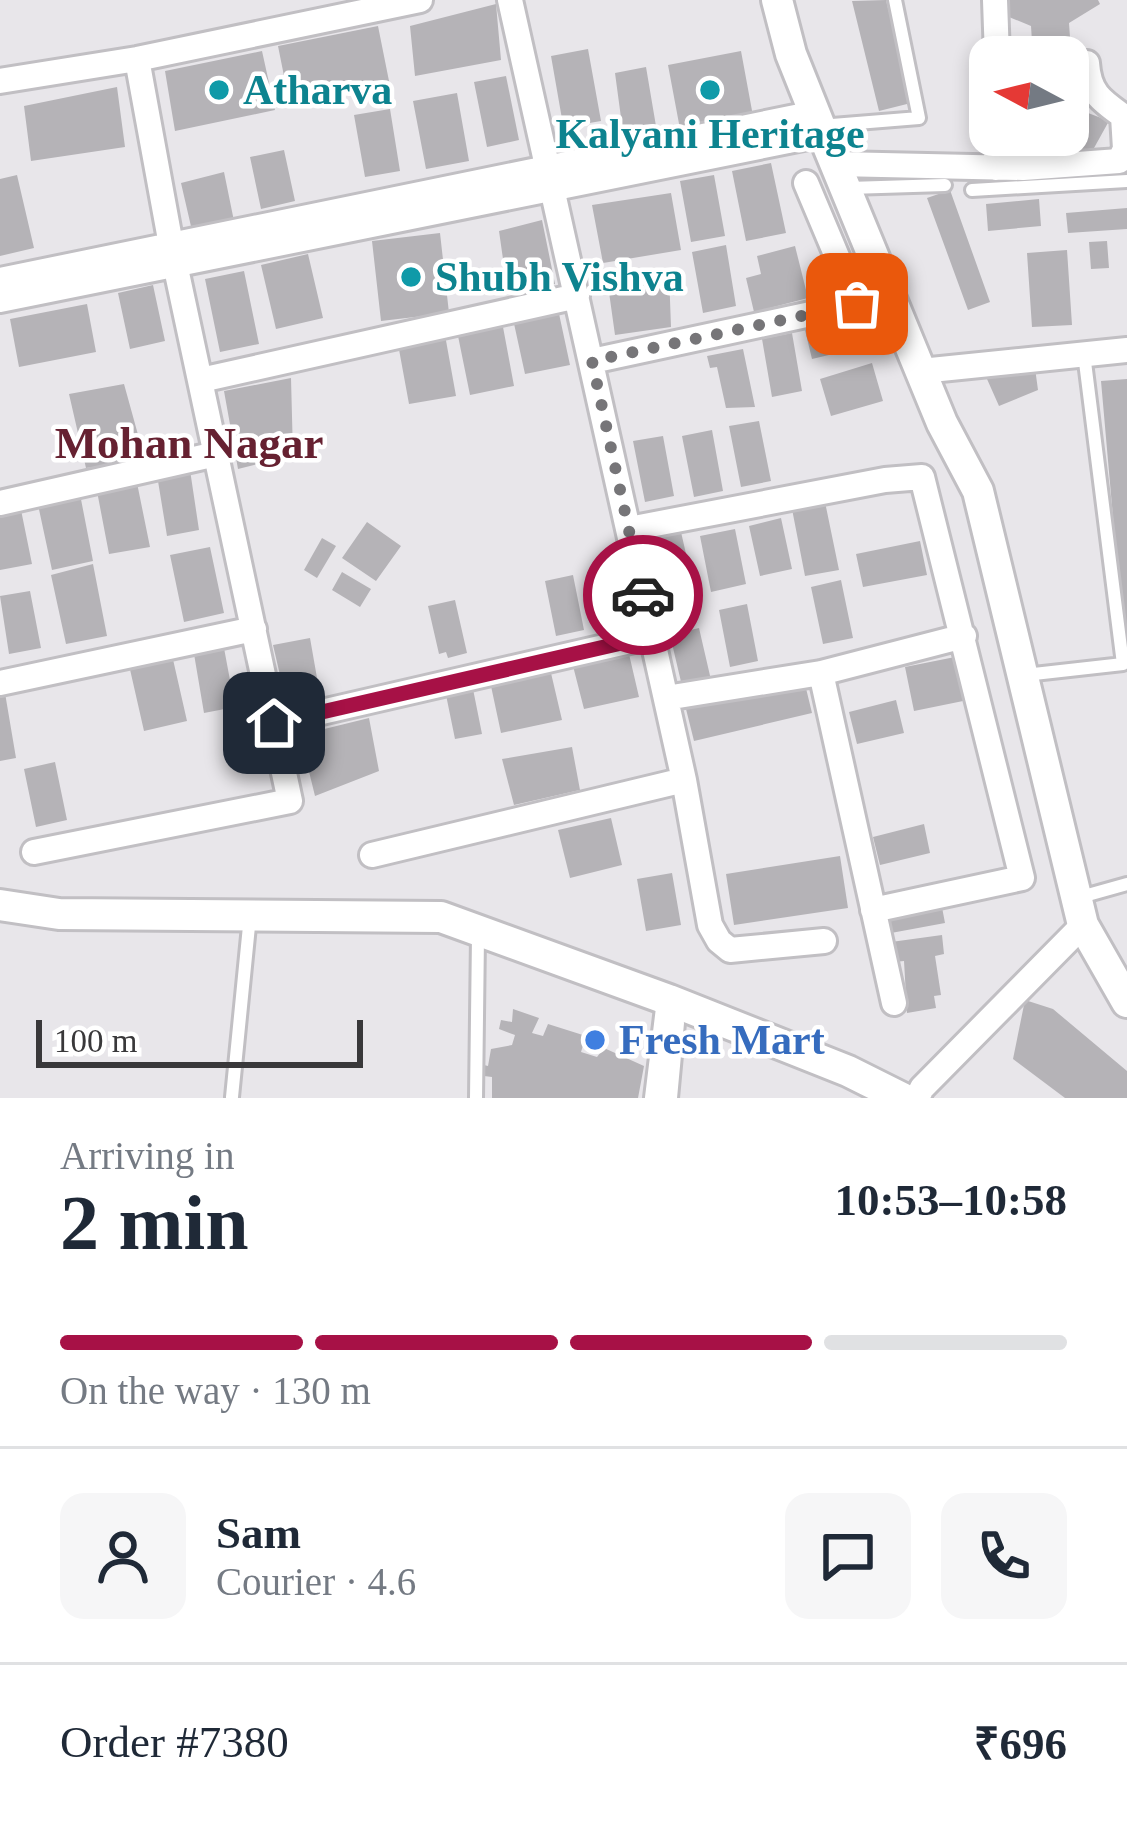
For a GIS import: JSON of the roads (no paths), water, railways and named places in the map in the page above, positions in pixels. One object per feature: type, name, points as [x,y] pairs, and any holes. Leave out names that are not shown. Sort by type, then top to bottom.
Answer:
[{"type":"street","points":[[0,81],[137,59],[420,0]]},
{"type":"street","points":[[510,0],[684,780],[710,926],[730,950],[824,941]]},
{"type":"street","points":[[777,0],[791,54],[819,124],[921,371],[978,491],[1079,911],[1127,1002]]},
{"type":"street","points":[[994,0],[996,36]]},
{"type":"street","points":[[34,852],[290,801],[137,59]]},
{"type":"street","points":[[842,176],[1119,161],[1125,149],[1123,116],[1096,97],[1089,83]]},
{"type":"street","points":[[0,300],[174,255],[819,124]]},
{"type":"street","points":[[996,168],[997,156]]},
{"type":"street","points":[[592,361],[857,304],[806,183]]},
{"type":"street","points":[[0,280],[174,255]]},
{"type":"street","points":[[201,380],[578,296]]},
{"type":"street","points":[[921,371],[1127,350]]},
{"type":"street","points":[[0,503],[216,454]]},
{"type":"street","points":[[629,529],[922,477],[1022,878],[874,910]]},
{"type":"street","points":[[0,683],[254,629]]},
{"type":"street","points":[[274,723],[652,636]]},
{"type":"street","points":[[666,698],[821,673],[964,636]]},
{"type":"street","points":[[821,673],[894,1003]]},
{"type":"street","points":[[373,855],[684,780]]},
{"type":"street","points":[[0,905],[59,914],[441,917],[848,1070],[902,1098]]},
{"type":"street","points":[[917,1098],[1079,911]]},
{"type":"street","points":[[657,1098],[674,1002]]},
{"type":"lane","points":[[819,124],[919,118],[895,0]]},
{"type":"lane","points":[[842,176],[945,185]]},
{"type":"lane","points":[[972,190],[1127,181]]},
{"type":"lane","points":[[1024,675],[1123,664],[1084,355]]},
{"type":"lane","points":[[1079,911],[1127,884]]},
{"type":"lane","points":[[232,1096],[250,915]]},
{"type":"lane","points":[[476,1098],[477,928]]},
{"type":"lane","points":[[670,1098],[674,1002]]},
{"type":"place","name":"Atharva","points":[[219,90]]},
{"type":"place","name":"Kalyani Heritage","points":[[710,90]]},
{"type":"place","name":"Shubh Vishva","points":[[411,277]]},
{"type":"place","name":"Fresh Mart","points":[[595,1040]]},
{"type":"district","name":"Mohan Nagar","points":[[189,443]]}]
